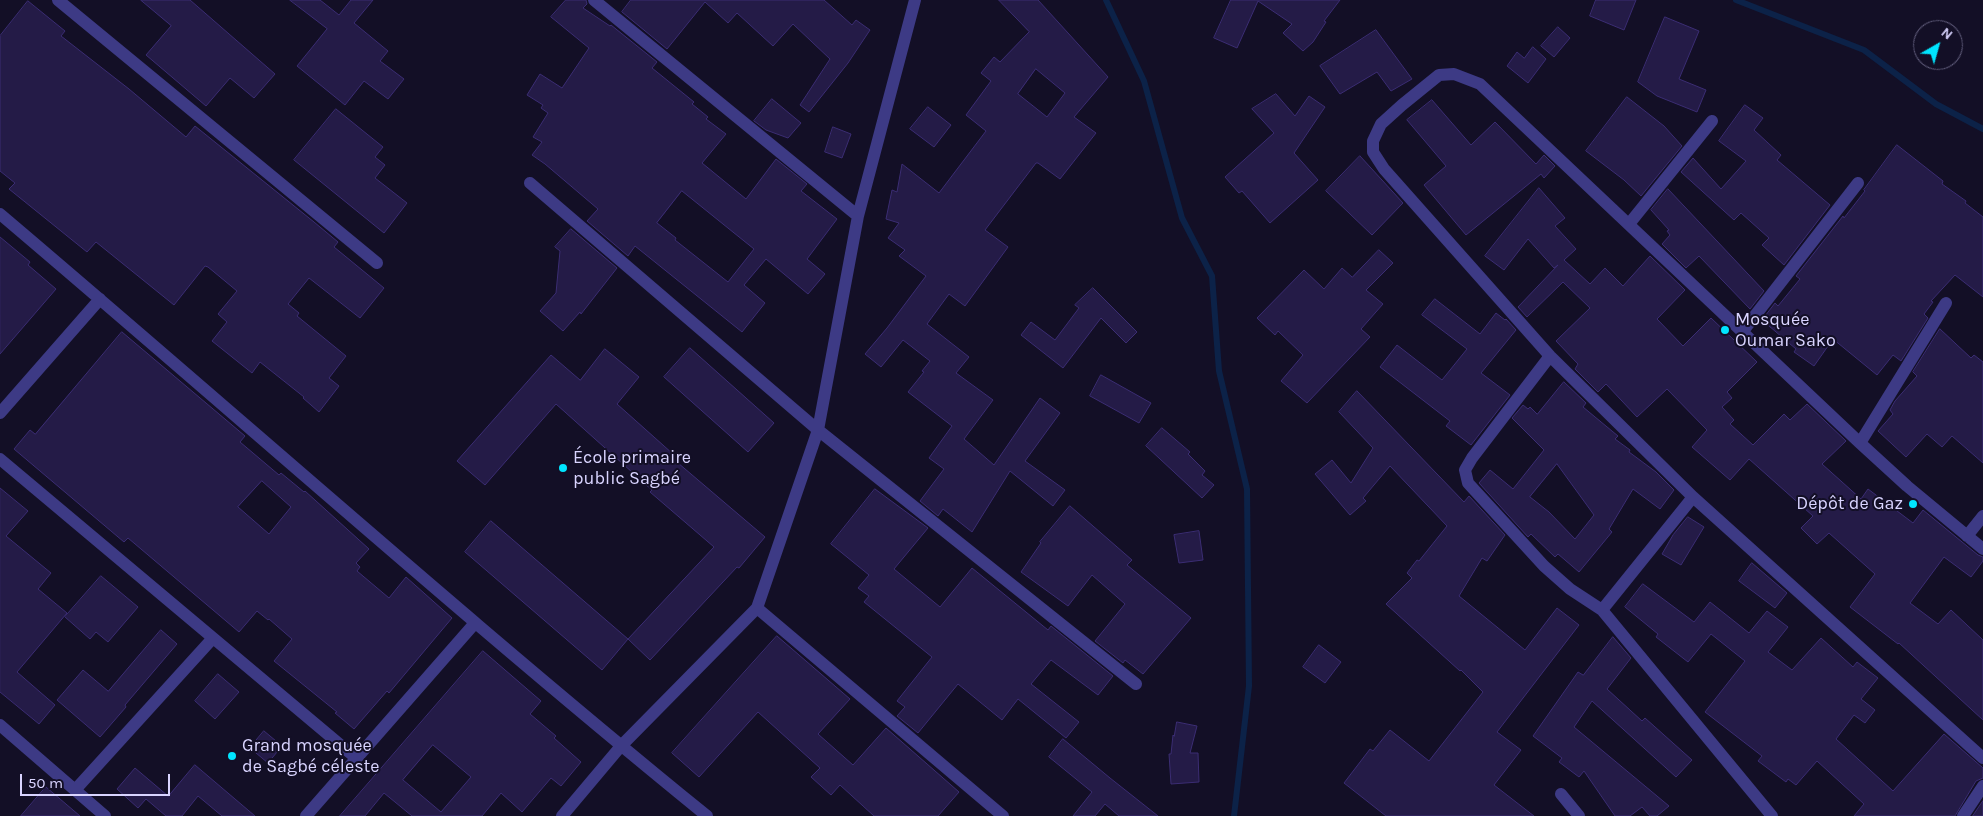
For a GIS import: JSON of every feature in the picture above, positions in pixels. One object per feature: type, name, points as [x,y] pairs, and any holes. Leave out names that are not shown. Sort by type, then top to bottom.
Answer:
[{"type":"street","points":[[58,0],[377,263]]},
{"type":"street","points":[[594,0],[858,216]]},
{"type":"street","points":[[562,816],[621,746],[757,608],[818,430],[858,216],[915,0]]},
{"type":"street","points":[[1983,549],[1907,486],[1860,443],[1480,84],[1454,74],[1439,75],[1381,124],[1372,141],[1373,152],[1384,169],[1550,356],[1693,497],[1983,758]]},
{"type":"street","points":[[1629,224],[1712,121]]},
{"type":"street","points":[[530,183],[818,430],[1136,684]]},
{"type":"street","points":[[1743,331],[1858,183]]},
{"type":"street","points":[[0,214],[476,623],[707,816]]},
{"type":"street","points":[[0,413],[100,299]]},
{"type":"street","points":[[1860,443],[1946,303]]},
{"type":"street","points":[[1550,356],[1472,458],[1465,470],[1468,483],[1544,566],[1570,589],[1602,610],[1772,816]]},
{"type":"street","points":[[0,459],[356,758]]},
{"type":"street","points":[[1602,610],[1693,497]]},
{"type":"street","points":[[1967,536],[1983,516]]},
{"type":"street","points":[[757,608],[1004,816]]},
{"type":"street","points":[[306,816],[476,623]]},
{"type":"street","points":[[75,790],[213,638]]},
{"type":"street","points":[[0,726],[105,816]]},
{"type":"street","points":[[1962,816],[1983,786]]},
{"type":"street","points":[[1560,794],[1579,816]]},
{"type":"building","points":[[141,0],[190,0],[275,74],[254,98],[230,78],[206,106],[146,55],[171,26]]},
{"type":"building","points":[[290,0],[320,0],[339,15],[351,0],[373,0],[354,23],[388,51],[380,61],[404,79],[388,99],[364,81],[345,105],[297,66],[327,29]]},
{"type":"building","points":[[566,0],[586,0],[587,4],[583,8],[611,25],[657,62],[652,68],[694,102],[692,104],[708,117],[706,119],[726,134],[702,163],[746,199],[776,159],[807,184],[801,191],[837,219],[807,259],[825,274],[808,294],[766,259],[744,285],[765,303],[742,332],[635,246],[628,256],[587,221],[598,209],[532,155],[542,142],[533,137],[548,113],[541,108],[543,105],[527,95],[540,74],[562,88],[589,48],[551,17]],"holes":[[[682,191],[754,249],[728,282],[675,240],[676,238],[657,223]]]},
{"type":"building","points":[[631,0],[824,0],[852,25],[856,20],[870,30],[848,63],[809,112],[800,105],[830,59],[793,24],[773,46],[737,13],[728,23],[705,2],[667,49],[622,12]]},
{"type":"building","points":[[999,0],[1038,0],[1108,77],[1074,117],[1096,133],[1060,179],[1036,163],[985,230],[1008,247],[965,306],[949,294],[927,324],[969,357],[956,373],[993,400],[964,439],[994,465],[1040,398],[1060,413],[1025,461],[1065,490],[1053,506],[1010,471],[972,532],[943,509],[938,516],[920,501],[944,469],[929,458],[952,426],[908,392],[930,361],[903,340],[881,367],[865,354],[926,276],[899,256],[905,250],[888,238],[899,223],[886,219],[892,190],[897,192],[902,164],[939,193],[986,131],[966,115],[991,81],[981,73],[994,57],[1000,62],[1029,32]],"holes":[[[1036,69],[1065,93],[1047,117],[1018,94]]]},
{"type":"building","points":[[1231,0],[1340,0],[1324,21],[1326,22],[1313,42],[1303,51],[1283,33],[1292,24],[1258,1],[1237,48],[1214,38]]},
{"type":"building","points":[[1596,0],[1636,0],[1624,30],[1590,16]]},
{"type":"building","points":[[28,1],[65,31],[61,36],[129,89],[186,137],[195,126],[338,242],[334,247],[384,288],[360,318],[309,278],[288,304],[299,313],[297,316],[346,356],[329,378],[339,386],[319,412],[304,397],[260,362],[252,373],[212,341],[227,322],[218,314],[237,291],[208,267],[205,266],[174,305],[96,242],[87,252],[9,189],[15,183],[0,171],[0,36]]},
{"type":"building","points":[[1665,17],[1699,31],[1679,79],[1706,90],[1697,112],[1657,96],[1638,82]]},
{"type":"building","points":[[1558,27],[1570,38],[1554,57],[1541,46]]},
{"type":"building","points":[[1376,30],[1412,79],[1391,91],[1377,72],[1340,94],[1320,66]]},
{"type":"building","points":[[1533,47],[1546,59],[1528,83],[1507,66],[1517,52],[1524,58]]},
{"type":"building","points":[[1276,94],[1295,116],[1309,96],[1325,107],[1294,153],[1318,180],[1270,223],[1242,191],[1239,193],[1225,177],[1274,133],[1252,109]]},
{"type":"building","points":[[1627,97],[1664,126],[1682,146],[1641,196],[1624,180],[1586,151]]},
{"type":"building","points":[[772,99],[801,123],[788,138],[766,130],[754,121]]},
{"type":"building","points":[[1432,100],[1471,145],[1495,122],[1536,164],[1544,155],[1555,166],[1544,178],[1541,174],[1466,235],[1424,185],[1446,166],[1407,120]]},
{"type":"building","points":[[1745,105],[1763,118],[1754,130],[1781,155],[1777,160],[1830,205],[1784,265],[1762,245],[1769,238],[1741,213],[1734,220],[1681,172],[1693,158],[1721,189],[1746,161],[1719,141]]},
{"type":"building","points":[[928,107],[951,125],[934,147],[910,129]]},
{"type":"building","points":[[336,109],[383,147],[375,157],[385,165],[375,178],[407,203],[384,233],[294,160]]},
{"type":"building","points":[[833,127],[851,134],[842,158],[825,152]]},
{"type":"building","points":[[1897,145],[1943,181],[1942,184],[1966,201],[1965,203],[1983,217],[1983,297],[1955,275],[1931,301],[1933,302],[1924,314],[1928,318],[1901,361],[1893,355],[1877,375],[1833,339],[1814,366],[1794,352],[1796,349],[1762,320],[1775,303],[1778,306],[1800,279],[1796,276],[1865,191]]},
{"type":"building","points":[[1360,156],[1403,203],[1372,235],[1326,191]]},
{"type":"building","points":[[1539,188],[1565,218],[1555,226],[1576,249],[1564,260],[1590,284],[1605,268],[1623,286],[1650,256],[1685,290],[1657,319],[1683,346],[1711,318],[1757,362],[1727,392],[1732,398],[1722,407],[1734,420],[1730,424],[1753,445],[1784,414],[1790,420],[1807,404],[1846,441],[1822,464],[1861,499],[1868,489],[1913,523],[1923,510],[1978,555],[1983,557],[1983,561],[1971,577],[1944,557],[1910,603],[1938,624],[1951,610],[1983,640],[1983,720],[1899,643],[1850,607],[1875,574],[1829,533],[1817,544],[1801,528],[1813,516],[1749,459],[1730,480],[1692,447],[1707,430],[1667,389],[1637,417],[1606,384],[1598,392],[1575,369],[1578,364],[1556,341],[1590,308],[1563,282],[1527,317],[1518,307],[1558,265],[1554,268],[1528,239],[1504,270],[1485,256]]},
{"type":"building","points":[[1668,189],[1764,291],[1750,309],[1699,256],[1686,268],[1662,244],[1670,235],[1667,231],[1669,230],[1651,210]]},
{"type":"building","points":[[571,229],[617,268],[581,314],[580,312],[563,331],[540,311],[556,293],[560,251],[555,247]]},
{"type":"building","points":[[0,237],[30,262],[28,265],[56,289],[0,354]]},
{"type":"building","points":[[1379,250],[1393,263],[1366,290],[1383,304],[1361,329],[1370,337],[1307,403],[1281,381],[1303,355],[1278,331],[1275,335],[1257,318],[1304,270],[1324,289],[1342,268],[1352,277]]},
{"type":"building","points":[[1093,288],[1137,332],[1126,343],[1101,318],[1063,368],[1021,335],[1031,322],[1055,340],[1079,308],[1075,305]]},
{"type":"building","points":[[1435,299],[1480,334],[1496,313],[1506,319],[1516,330],[1481,373],[1510,395],[1471,445],[1446,426],[1450,421],[1380,367],[1397,345],[1442,380],[1467,349],[1422,315]]},
{"type":"building","points":[[1940,329],[1971,358],[1974,355],[1983,362],[1983,463],[1952,436],[1942,447],[1927,434],[1906,457],[1878,431],[1893,414],[1890,410],[1895,401],[1917,376],[1913,372]]},
{"type":"building","points":[[122,332],[245,436],[240,442],[279,475],[281,473],[305,491],[369,549],[356,563],[360,567],[357,571],[389,598],[406,577],[452,618],[389,693],[387,691],[354,729],[335,713],[337,712],[274,661],[292,639],[269,619],[257,611],[239,632],[128,538],[124,542],[14,449],[30,430],[35,434]],"holes":[[[262,481],[291,507],[269,534],[238,507]]]},
{"type":"building","points":[[690,348],[774,423],[748,452],[664,377]]},
{"type":"building","points":[[605,349],[639,377],[617,404],[673,454],[671,457],[765,537],[739,568],[737,567],[650,660],[628,639],[714,547],[650,492],[652,490],[556,404],[485,485],[457,461],[551,355],[580,380]]},
{"type":"building","points":[[1101,375],[1151,403],[1139,423],[1090,396]]},
{"type":"building","points":[[1564,382],[1586,403],[1583,407],[1618,436],[1615,439],[1656,472],[1674,490],[1660,509],[1633,489],[1609,529],[1612,532],[1579,572],[1558,554],[1555,557],[1531,534],[1528,537],[1479,483],[1490,470],[1513,489],[1544,450],[1512,418],[1523,405],[1528,409],[1530,407],[1537,414]],"holes":[[[1557,464],[1594,515],[1575,539],[1549,512],[1530,497]]]},
{"type":"building","points":[[1357,391],[1464,502],[1469,496],[1505,535],[1487,561],[1482,558],[1459,596],[1525,650],[1557,608],[1579,625],[1497,732],[1521,750],[1494,785],[1534,816],[1386,816],[1344,783],[1370,749],[1373,751],[1390,730],[1429,761],[1483,692],[1461,670],[1386,604],[1412,578],[1407,573],[1447,526],[1390,466],[1363,498],[1366,501],[1350,515],[1315,474],[1332,460],[1351,483],[1373,448],[1339,412]]},
{"type":"building","points":[[1162,428],[1190,452],[1188,454],[1205,471],[1202,475],[1214,485],[1202,498],[1146,446]]},
{"type":"building","points":[[0,488],[28,511],[6,536],[51,573],[38,589],[67,613],[17,672],[55,705],[39,724],[0,692]]},
{"type":"building","points":[[875,489],[928,528],[894,569],[940,607],[972,568],[1048,630],[1051,626],[1113,676],[1098,695],[1051,660],[1031,684],[1079,722],[1066,738],[1018,699],[1002,720],[958,684],[918,733],[897,716],[905,707],[897,701],[932,657],[864,602],[869,596],[858,588],[869,575],[831,544]]},
{"type":"building","points":[[1070,506],[1132,560],[1127,565],[1191,618],[1143,674],[1125,660],[1123,663],[1095,641],[1125,604],[1092,575],[1068,606],[1021,572],[1040,542]]},
{"type":"building","points":[[1688,517],[1704,527],[1681,565],[1662,554],[1673,535]]},
{"type":"building","points":[[491,521],[628,639],[602,670],[465,552]]},
{"type":"building","points":[[1199,531],[1203,560],[1179,563],[1174,535]]},
{"type":"building","points":[[1752,563],[1787,593],[1775,608],[1739,581]]},
{"type":"building","points":[[101,576],[138,607],[108,642],[96,632],[90,639],[65,617]]},
{"type":"building","points":[[1643,584],[1694,622],[1710,602],[1749,633],[1767,611],[1788,627],[1768,652],[1792,670],[1821,638],[1853,667],[1857,662],[1878,678],[1861,699],[1875,710],[1865,723],[1854,715],[1836,739],[1893,791],[1944,734],[1983,768],[1983,778],[1976,781],[1955,816],[1854,816],[1864,804],[1817,761],[1796,785],[1788,779],[1786,782],[1758,761],[1762,756],[1705,712],[1745,661],[1711,634],[1688,662],[1656,637],[1658,634],[1625,607]]},
{"type":"building","points":[[161,630],[177,644],[100,737],[57,700],[83,670],[108,691]]},
{"type":"building","points":[[777,636],[850,699],[818,734],[853,765],[886,728],[959,792],[938,816],[874,816],[840,785],[831,795],[811,777],[820,768],[758,712],[699,777],[672,753]]},
{"type":"building","points":[[1613,637],[1631,658],[1607,689],[1642,721],[1645,718],[1692,760],[1676,777],[1592,701],[1574,727],[1669,806],[1657,816],[1650,816],[1642,807],[1630,816],[1615,816],[1584,771],[1579,777],[1559,762],[1562,758],[1533,736],[1578,672],[1583,675]]},
{"type":"building","points":[[1319,645],[1341,662],[1325,683],[1303,667]]},
{"type":"building","points":[[483,651],[541,701],[530,714],[556,736],[554,738],[581,762],[561,786],[551,778],[522,812],[501,793],[482,816],[412,816],[384,793],[365,816],[340,816]],"holes":[[[433,745],[471,777],[441,812],[403,780]]]},
{"type":"building","points":[[218,674],[239,692],[215,719],[195,701]]},
{"type":"building","points":[[1177,722],[1197,726],[1190,753],[1198,753],[1199,782],[1171,784],[1169,754],[1171,754],[1173,735]]},
{"type":"building","points":[[264,731],[282,746],[268,763],[250,748]]},
{"type":"building","points":[[1063,739],[1158,816],[1119,816],[1105,804],[1095,816],[1073,816],[1092,792],[1049,757]]},
{"type":"building","points":[[195,765],[255,816],[222,816],[198,796],[182,816],[166,816],[146,799],[138,808],[117,789],[135,768],[168,796]]},
{"type":"building","points":[[46,787],[80,816],[21,816]]},
{"type":"building","points":[[1983,801],[1983,816],[1973,816]]},
{"type":"waterway","points":[[1106,0],[1144,81],[1182,218],[1212,276],[1219,371],[1247,489],[1249,686],[1234,816]]},
{"type":"waterway","points":[[1736,0],[1864,50],[1936,104],[1983,129]]},
{"type":"place","name":"Mosquée Oumar Sako","points":[[1725,330]]},
{"type":"place","name":"École primaire public Sagbé","points":[[563,468]]},
{"type":"place","name":"Dépôt de Gaz","points":[[1913,504]]},
{"type":"place","name":"Grand mosquée de Sagbé céleste","points":[[232,756]]}]
